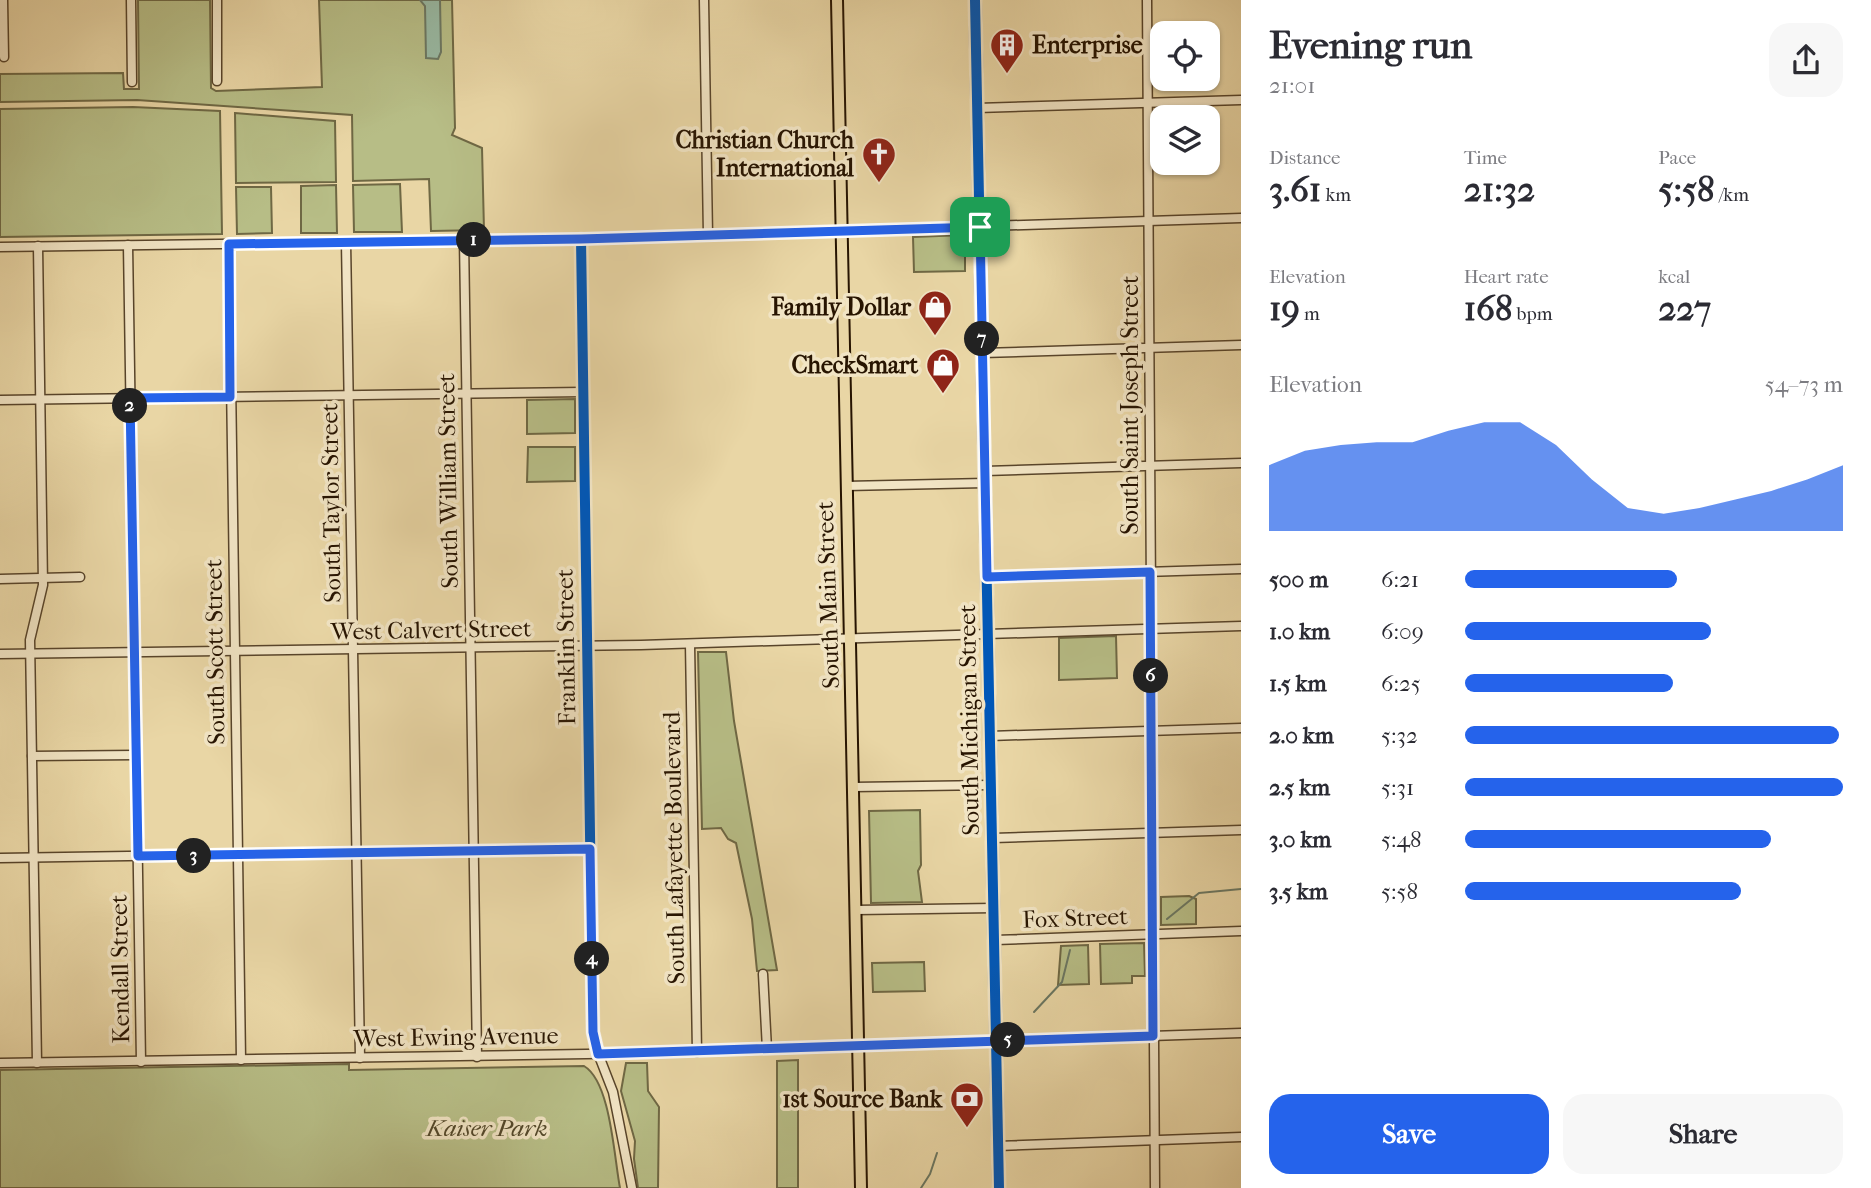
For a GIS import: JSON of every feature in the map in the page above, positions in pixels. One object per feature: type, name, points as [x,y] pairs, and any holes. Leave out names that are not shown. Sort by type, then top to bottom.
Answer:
[{"type":"main road","name":"South Main Street","points":[[837,0],[861,1188]]},
{"type":"main road","name":"South Michigan Street","points":[[975,0],[999,1188]]},
{"type":"street","points":[[3,0],[4,57]]},
{"type":"street","points":[[131,0],[132,82]]},
{"type":"street","points":[[217,0],[217,81]]},
{"type":"street","points":[[704,0],[709,235]]},
{"type":"street","name":"South Saint Joseph Street","points":[[1147,0],[1155,1188]]},
{"type":"street","points":[[977,108],[1241,100]]},
{"type":"street","points":[[0,247],[581,239],[1241,218]]},
{"type":"street","name":"Franklin Street","points":[[581,239],[593,1032],[598,1054],[613,1092],[632,1188]]},
{"type":"street","name":"South William Street","points":[[464,240],[477,1057]]},
{"type":"street","name":"South Taylor Street","points":[[346,242],[360,1058]]},
{"type":"street","name":"South Scott Street","points":[[229,244],[241,1060]]},
{"type":"street","name":"Kendall Street","points":[[128,245],[141,1062]]},
{"type":"street","points":[[37,1063],[30,638],[41,600],[43,578],[38,246]]},
{"type":"street","points":[[982,354],[1241,345]]},
{"type":"street","points":[[0,400],[583,392]]},
{"type":"street","points":[[846,486],[1150,466],[1241,463]]},
{"type":"street","points":[[987,577],[1241,569]]},
{"type":"street","points":[[0,579],[80,577]]},
{"type":"street","name":"West Calvert Street","points":[[0,654],[470,649],[1241,626]]},
{"type":"street","name":"South Lafayette Boulevard","points":[[690,644],[697,1052]]},
{"type":"street","points":[[990,736],[1241,728]]},
{"type":"street","points":[[32,756],[135,755]]},
{"type":"street","points":[[854,787],[992,785]]},
{"type":"street","points":[[993,838],[1241,830]]},
{"type":"street","points":[[0,858],[590,849]]},
{"type":"street","points":[[856,910],[994,908]]},
{"type":"street","name":"Fox Street","points":[[995,940],[1241,931]]},
{"type":"street","points":[[763,974],[766,1049]]},
{"type":"street","name":"West Ewing Avenue","points":[[0,1063],[697,1052],[1241,1033]]},
{"type":"street","points":[[998,1146],[1241,1137]]},
{"type":"green space","points":[[138,0],[210,0],[211,88],[216,91],[322,87],[319,0],[452,0],[455,128],[452,135],[482,148],[484,230],[431,231],[429,179],[353,181],[352,115],[137,100],[0,102],[0,74],[123,73],[124,89],[139,89]]},
{"type":"green space","points":[[133,107],[220,111],[222,234],[0,237],[0,109]]},
{"type":"green space","points":[[235,113],[335,121],[336,182],[236,183]]},
{"type":"green space","points":[[400,184],[402,232],[354,232],[353,185]]},
{"type":"green space","points":[[336,185],[337,233],[301,233],[301,186]]},
{"type":"green space","points":[[236,187],[271,187],[272,233],[237,234]]},
{"type":"green space","points":[[965,235],[965,271],[914,272],[913,237]]},
{"type":"green space","points":[[575,399],[575,433],[527,434],[527,400]]},
{"type":"green space","points":[[528,447],[575,447],[575,481],[527,482]]},
{"type":"green space","points":[[1116,636],[1117,678],[1059,680],[1059,638]]},
{"type":"green space","points":[[698,652],[726,652],[734,721],[777,970],[757,971],[752,919],[736,843],[728,839],[721,828],[702,829]]},
{"type":"green space","points":[[920,810],[921,865],[918,871],[922,902],[871,903],[869,811]]},
{"type":"green space","points":[[1189,896],[1196,899],[1196,924],[1161,925],[1161,897]]},
{"type":"green space","points":[[1144,943],[1145,976],[1132,976],[1132,983],[1101,984],[1100,944]]},
{"type":"green space","points":[[1088,945],[1089,984],[1058,985],[1061,946]]},
{"type":"green space","points":[[924,962],[925,991],[873,992],[872,963]]},
{"type":"green space","points":[[798,1060],[798,1188],[777,1188],[777,1061]]},
{"type":"green space","points":[[626,1063],[647,1063],[648,1091],[659,1107],[658,1188],[638,1188],[634,1159],[635,1141],[621,1091]]},
{"type":"green space","name":"Kaiser Park","points":[[349,1064],[349,1070],[584,1066],[593,1075],[606,1104],[620,1188],[0,1188],[0,1070]]},
{"type":"shaded area","points":[[420,0],[440,0],[441,52],[438,59],[426,58],[425,6]]},
{"type":"waterway","points":[[1167,919],[1199,893],[1241,889]]},
{"type":"waterway","points":[[1034,1012],[1062,982],[1070,950]]},
{"type":"waterway","points":[[921,1188],[930,1174],[937,1153]]},
{"type":"cycle path","points":[[975,0],[999,1188]]},
{"type":"cycle path","points":[[581,239],[593,1032],[598,1054]]},
{"type":"place","name":"Enterprise","points":[[1007,75]]},
{"type":"place","name":"Christian Church International","points":[[879,184]]},
{"type":"place","name":"Family Dollar","points":[[935,337]]},
{"type":"place","name":"CheckSmart","points":[[943,395]]},
{"type":"place","name":"1st Source Bank","points":[[967,1129]]},
{"type":"route","points":[[980,227],[987,577],[1150,572],[1153,1036],[598,1054],[593,1032],[590,849],[138,856],[130,398],[230,397],[229,244],[581,239],[980,227]]}]
